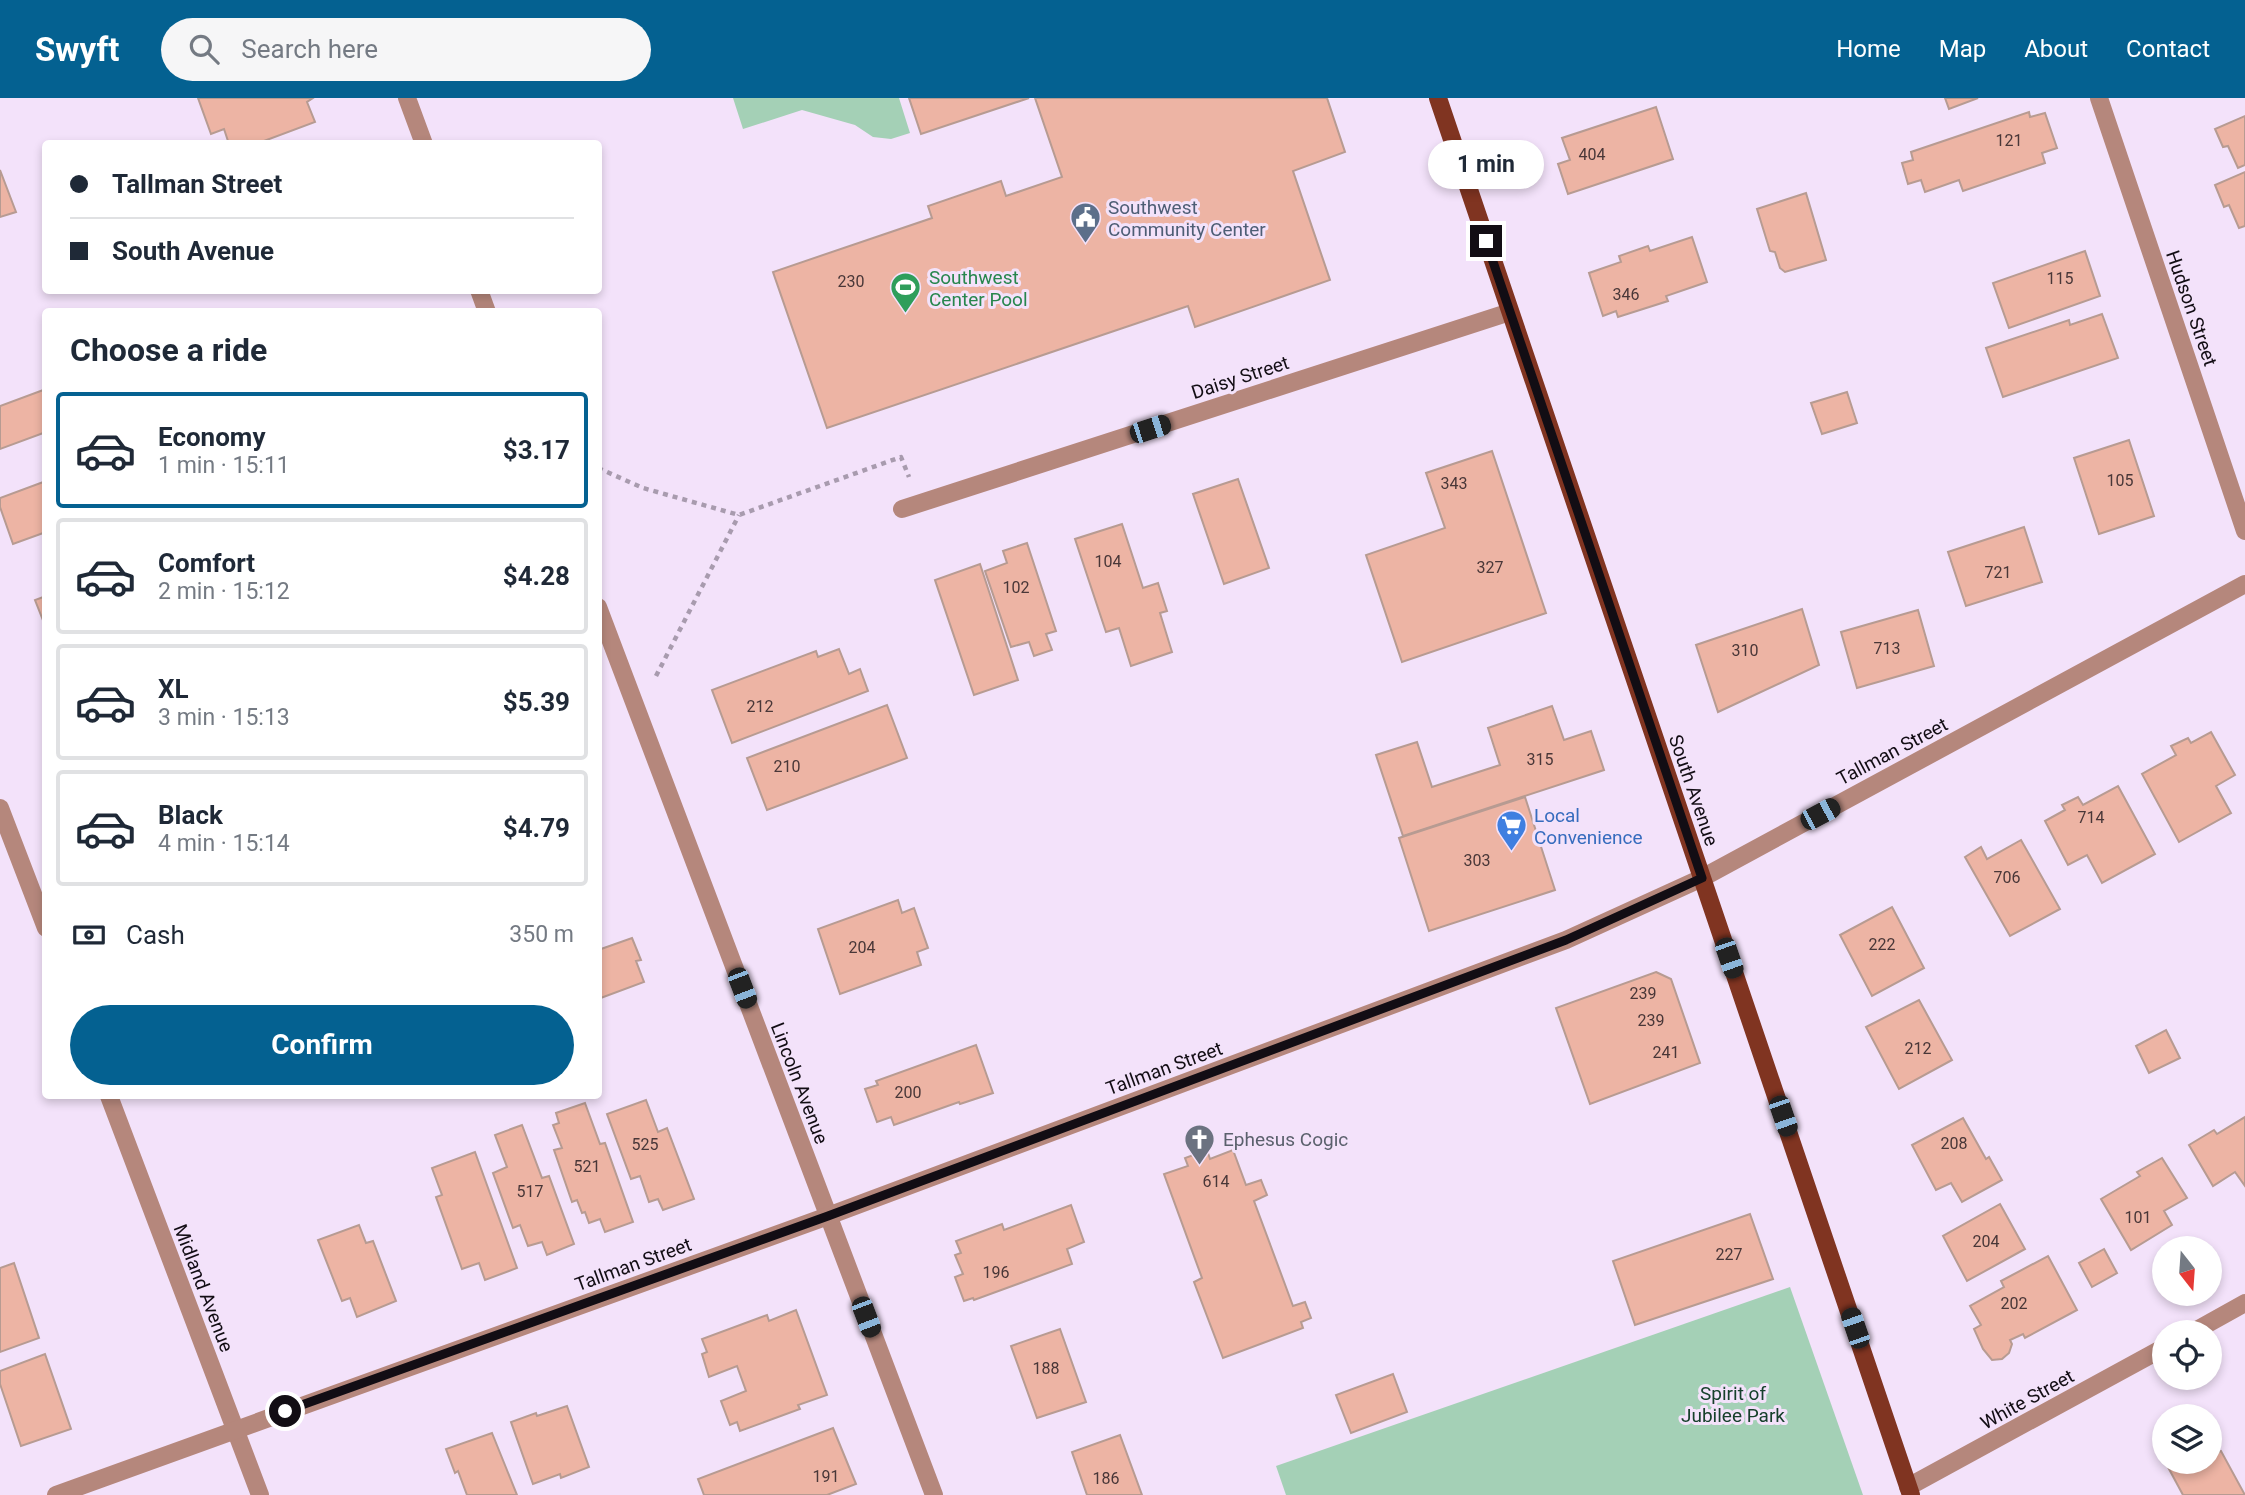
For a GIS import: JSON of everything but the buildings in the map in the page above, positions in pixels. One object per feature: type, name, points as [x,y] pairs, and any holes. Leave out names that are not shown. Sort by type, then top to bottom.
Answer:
[{"type":"main road","name":"South Avenue","points":[[1438,98],[1910,1491]]},
{"type":"street","points":[[407,98],[423,140]]},
{"type":"street","name":"Hudson Street","points":[[2099,98],[2245,531]]},
{"type":"street","name":"Daisy Street","points":[[911,506],[1510,312]]},
{"type":"street","name":"Tallman Street","points":[[56,1495],[828,1216],[1566,940],[1702,878],[2245,584]]},
{"type":"street","name":"Lincoln Avenue","points":[[602,617],[934,1495]]},
{"type":"street","points":[[0,808],[42,918]]},
{"type":"street","name":"Midland Avenue","points":[[110,1099],[260,1495]]},
{"type":"street","points":[[2215,1320],[2245,1303]]},
{"type":"street","name":"White Street","points":[[1910,1491],[2152,1354]]},
{"type":"path","points":[[602,470],[643,488],[739,515],[901,457],[911,506]]},
{"type":"path","points":[[638,710],[739,515]]},
{"type":"green space","points":[[733,98],[899,98],[910,133],[891,139],[873,137],[855,125],[802,110],[743,129]]},
{"type":"green space","name":"Spirit of Jubilee Park","points":[[1790,1287],[1863,1495],[1286,1495],[1276,1466]]},
{"type":"place","name":"Southwest Community Center","points":[[1085,245]]},
{"type":"place","name":"Southwest Center Pool","points":[[906,315]]},
{"type":"place","name":"Local Convenience","points":[[1511,853]]},
{"type":"place","name":"Ephesus Cogic","points":[[1200,1166]]},
{"type":"route","points":[[285,1411],[828,1216],[1566,940],[1702,878],[1486,241]]}]
